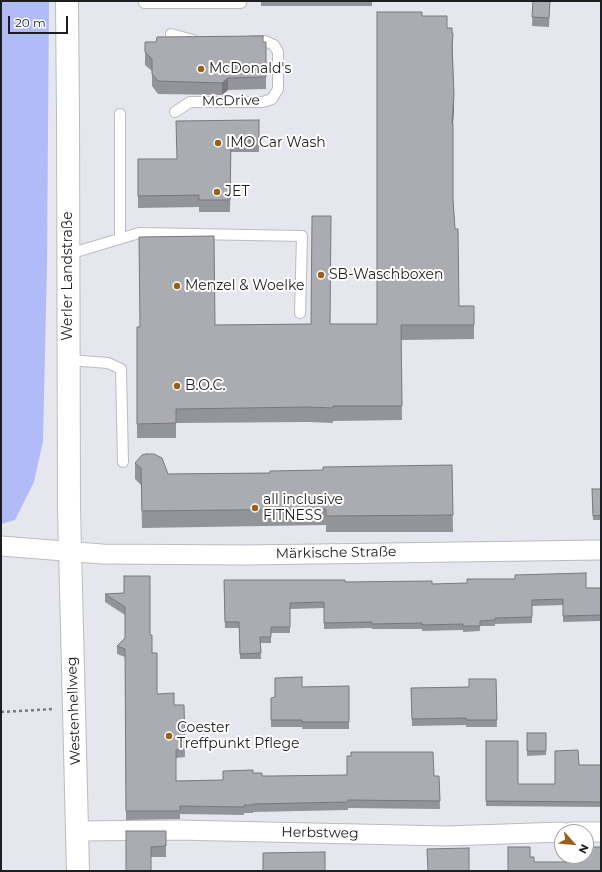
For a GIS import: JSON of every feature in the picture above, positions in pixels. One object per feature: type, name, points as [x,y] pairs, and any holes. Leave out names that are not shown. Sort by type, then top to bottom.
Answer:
[{"type":"main road","name":"Werler Landstraße","points":[[67,1],[70,551]]},
{"type":"main road","name":"Westenhellweg","points":[[70,551],[78,871]]},
{"type":"street","name":"Märkische Straße","points":[[1,546],[102,554],[246,555],[601,550]]},
{"type":"street","name":"Herbstweg","points":[[77,831],[177,830],[447,836],[554,832]]},
{"type":"lane","points":[[144,1],[144,3],[241,3],[241,1]]},
{"type":"lane","points":[[171,34],[190,40],[205,41]]},
{"type":"lane","name":"McDrive","points":[[175,112],[190,102],[263,102],[272,99],[278,89],[278,52],[274,45],[265,42],[242,41]]},
{"type":"lane","points":[[120,114],[120,239]]},
{"type":"lane","points":[[69,254],[139,233],[302,236],[300,313]]},
{"type":"lane","points":[[68,360],[108,363],[121,369],[123,462]]},
{"type":"path","points":[[1,712],[44,709],[74,709]]},
{"type":"shaded area","points":[[1,1],[49,1],[47,265],[43,441],[34,482],[15,520],[1,524]]},
{"type":"building","points":[[533,1],[550,1],[549,18],[532,17]]},
{"type":"building","points":[[377,12],[422,12],[422,16],[447,16],[447,28],[452,28],[454,94],[452,124],[453,199],[455,229],[458,229],[459,306],[474,306],[474,325],[401,325],[402,406],[176,409],[176,423],[137,424],[137,327],[140,327],[139,237],[214,236],[215,325],[311,324],[312,216],[331,216],[330,324],[377,324]]},
{"type":"building","name":"McDonald's","points":[[263,36],[263,42],[266,42],[266,77],[228,78],[222,83],[158,81],[152,74],[152,59],[145,52],[145,42],[156,42],[157,37]]},
{"type":"building","points":[[259,120],[259,140],[231,140],[230,200],[199,200],[199,195],[138,196],[138,159],[177,159],[176,121]]},
{"type":"building","points":[[154,454],[162,458],[168,474],[270,473],[270,471],[323,470],[323,467],[452,465],[453,515],[326,516],[326,509],[142,511],[141,468],[135,463],[142,455]]},
{"type":"building","points":[[592,489],[601,489],[601,515],[593,516]]},
{"type":"building","points":[[586,573],[586,588],[601,588],[601,615],[563,616],[563,599],[532,600],[532,617],[495,618],[495,620],[480,621],[480,626],[463,626],[463,624],[422,625],[422,623],[372,624],[372,622],[324,623],[324,602],[290,603],[290,627],[271,627],[271,637],[260,637],[261,653],[240,654],[239,622],[225,622],[224,580],[345,580],[345,582],[432,581],[432,584],[467,583],[467,579],[515,579],[515,575]]},
{"type":"building","points":[[124,576],[150,576],[150,635],[152,635],[152,653],[157,653],[157,694],[174,693],[174,705],[184,705],[185,749],[176,750],[176,781],[223,780],[223,771],[253,770],[253,773],[262,773],[262,776],[347,775],[347,756],[351,756],[351,752],[433,752],[434,776],[439,776],[440,801],[348,800],[348,802],[253,804],[244,805],[244,807],[180,806],[180,811],[126,811],[125,649],[117,646],[125,638],[125,607],[105,594],[124,593]]},
{"type":"building","points":[[302,677],[302,687],[349,686],[349,722],[302,722],[302,720],[271,720],[271,698],[275,697],[275,678]]},
{"type":"building","points":[[469,679],[496,679],[497,720],[466,720],[466,718],[412,719],[411,688],[469,687]]},
{"type":"building","points":[[527,733],[546,733],[546,751],[527,751]]},
{"type":"building","points":[[486,741],[518,741],[518,784],[555,784],[555,751],[578,750],[579,765],[601,765],[601,802],[486,801]]},
{"type":"building","points":[[126,831],[166,831],[166,846],[151,847],[151,871],[126,871]]},
{"type":"building","points":[[508,847],[530,847],[530,857],[534,857],[534,862],[554,862],[554,864],[594,864],[594,847],[601,847],[601,871],[508,871]]},
{"type":"building","points":[[469,848],[469,871],[428,871],[427,849]]},
{"type":"building","points":[[325,852],[325,871],[263,871],[263,853]]},
{"type":"place","name":"McDonald's","points":[[201,69]]},
{"type":"place","name":"IMO Car Wash","points":[[218,143]]},
{"type":"place","name":"JET","points":[[217,192]]},
{"type":"place","name":"SB-Waschboxen","points":[[321,275]]},
{"type":"place","name":"Menzel & Woelke","points":[[177,286]]},
{"type":"place","name":"B.O.C.","points":[[177,386]]},
{"type":"place","name":"all inclusive FITNESS","points":[[255,508]]},
{"type":"place","name":"Coester Treffpunkt Pflege","points":[[169,736]]}]
